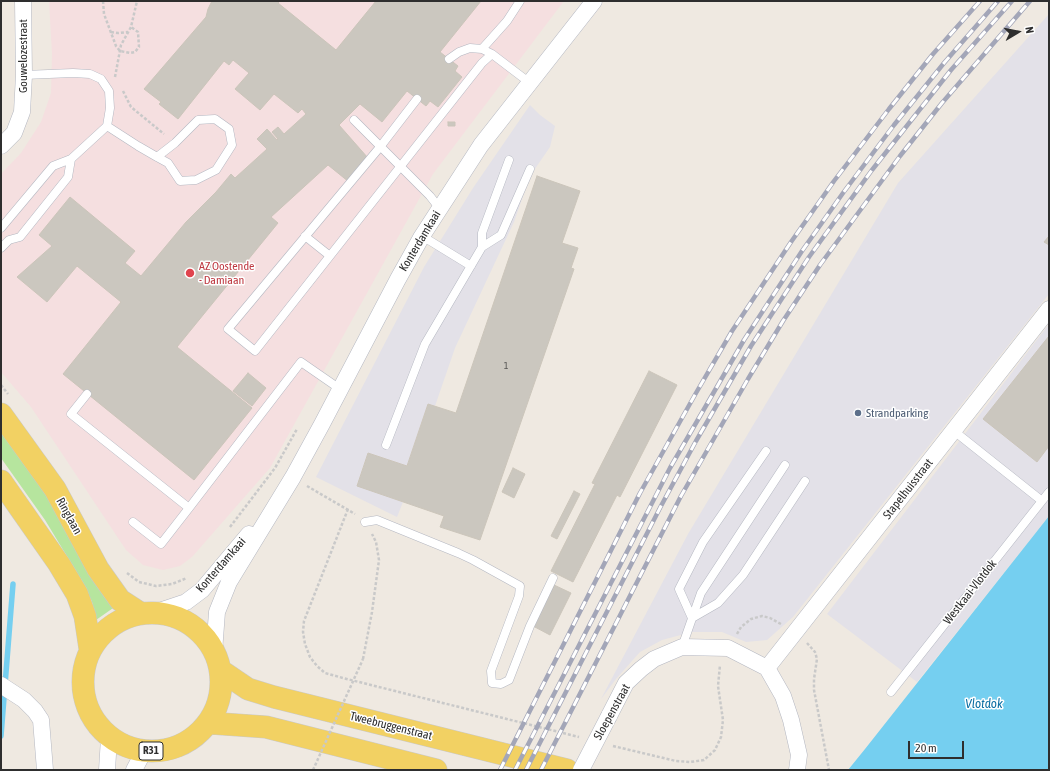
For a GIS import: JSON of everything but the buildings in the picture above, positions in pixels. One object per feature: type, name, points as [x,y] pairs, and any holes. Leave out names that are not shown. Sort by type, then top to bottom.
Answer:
[{"type":"main road","name":"Ringlaan","points":[[1,414],[55,489],[98,569],[120,600],[146,613]]},
{"type":"main road","name":"R31","points":[[1,481],[59,564],[77,594],[85,616],[90,649]]},
{"type":"main road","name":"R31","points":[[146,613],[172,616],[190,624],[205,637],[217,661],[222,690],[218,706],[209,723],[200,733],[190,741],[139,761],[102,731],[90,712],[84,696],[83,671],[90,649],[104,633],[122,619],[146,613]]},
{"type":"main road","name":"Tweebruggenstraat","points":[[217,661],[248,689],[274,697],[567,770]]},
{"type":"main road","points":[[209,723],[266,728],[436,770]]},
{"type":"street","name":"Gouwelozestraat","points":[[1,146],[14,133],[22,112],[24,75],[23,1]]},
{"type":"street","name":"Konterdamkaai","points":[[217,661],[217,612],[229,582],[277,500],[293,477],[422,236],[481,145],[594,1]]},
{"type":"street","name":"Stapelhuisstraat","points":[[767,668],[1049,309]]},
{"type":"street","name":"Konterdamkaai","points":[[146,613],[186,602],[202,590],[277,500]]},
{"type":"street","name":"Sloepenstraat","points":[[581,770],[626,683],[654,659],[682,647],[728,648],[767,668]]},
{"type":"street","points":[[767,668],[783,696],[792,720],[798,762],[807,766],[808,770]]},
{"type":"street","points":[[1,685],[24,700],[35,711],[41,720],[45,770]]},
{"type":"street","points":[[107,770],[109,738]]},
{"type":"lane","points":[[482,49],[507,21],[520,1]]},
{"type":"lane","points":[[449,59],[459,52],[470,48],[482,49],[492,54],[530,83]]},
{"type":"lane","points":[[418,99],[380,147],[228,329],[255,351],[482,63],[492,54]]},
{"type":"lane","points":[[9,240],[1,229],[53,166],[71,159],[107,126],[110,108],[108,91],[101,80],[90,74],[73,73],[24,75]]},
{"type":"lane","points":[[107,126],[157,157],[168,163],[180,181],[196,180],[216,170],[232,145],[229,129],[215,119],[198,120],[175,143],[157,157]]},
{"type":"lane","points":[[354,120],[430,196],[440,209]]},
{"type":"lane","points":[[1,248],[9,240],[20,237],[68,177],[71,159]]},
{"type":"lane","points":[[482,247],[482,233],[509,160]]},
{"type":"lane","points":[[386,445],[425,344],[482,247],[501,235],[530,169]]},
{"type":"lane","points":[[305,236],[330,256]]},
{"type":"lane","points":[[422,236],[471,266]]},
{"type":"lane","points":[[133,522],[161,544],[301,362],[340,389]]},
{"type":"lane","points":[[88,394],[71,414],[189,508]]},
{"type":"lane","points":[[954,431],[1042,502]]},
{"type":"lane","points":[[692,618],[679,589],[703,542],[766,451]]},
{"type":"lane","points":[[682,647],[701,593],[785,465]]},
{"type":"lane","points":[[692,618],[718,603],[743,575],[806,481]]},
{"type":"lane","name":"Westkaai-Vlotdok","points":[[891,692],[1049,492]]},
{"type":"lane","points":[[365,522],[377,520],[458,553],[520,586],[518,596],[491,671],[492,683],[500,684],[509,680],[530,626],[553,578]]},
{"type":"path","points":[[103,1],[104,14],[116,46],[120,51],[130,53],[135,52],[139,47],[138,32],[131,27]]},
{"type":"path","points":[[108,91],[115,77],[121,45],[131,27],[137,1]]},
{"type":"path","points":[[111,32],[128,32]]},
{"type":"path","points":[[123,91],[130,107],[175,143]]},
{"type":"path","points":[[275,468],[348,509],[365,522],[376,542],[379,560],[372,612],[363,659],[314,770]]},
{"type":"path","points":[[348,509],[304,621],[303,632],[305,644],[310,657],[317,666],[325,673],[582,738]]},
{"type":"path","points":[[606,744],[676,761],[690,762],[704,760],[715,750],[721,737],[723,720],[718,686],[720,666],[728,648],[741,626],[751,619],[762,616],[770,618],[795,633],[815,652],[817,659],[814,690],[829,770]]},
{"type":"shaded area","name":"AZ Oostende - Damiaan","points":[[49,1],[564,1],[433,174],[270,468],[192,557],[180,566],[163,570],[143,565],[126,550],[31,407],[1,372],[1,174],[21,153],[41,122],[51,93],[52,54]]},
{"type":"shaded area","name":"Strandparking","points":[[1049,14],[1049,294],[793,617],[767,640],[746,642],[722,632],[692,632],[662,640],[640,652],[616,679],[601,699],[688,534],[898,183]]},
{"type":"shaded area","points":[[530,105],[540,115],[555,126],[550,147],[530,176],[514,222],[455,348],[435,406],[428,404],[407,466],[368,453],[357,485],[403,502],[397,517],[316,477],[424,267],[473,188]]},
{"type":"shaded area","points":[[1049,324],[1049,516],[917,682],[827,614]]},
{"type":"green space","points":[[1,430],[26,463],[116,606],[96,620],[92,602],[82,581],[45,520],[1,458]]},
{"type":"water","name":"Vlotdok","points":[[1049,516],[1049,770],[848,770],[865,749]]},
{"type":"waterway","points":[[1,736],[13,584]]},
{"type":"railway","points":[[500,770],[640,493],[732,331],[791,242],[834,181],[933,54],[980,1]]},
{"type":"railway","points":[[515,770],[670,468],[744,340],[802,251],[843,193],[894,125],[944,63],[998,1]]},
{"type":"railway","points":[[526,770],[661,506],[696,441],[751,346],[809,257],[872,170],[951,70],[1012,1]]},
{"type":"railway","points":[[541,770],[681,496],[783,321],[820,265],[900,156],[942,103],[1030,1]]},
{"type":"place","name":"AZ Oostende - Damiaan","points":[[190,273]]},
{"type":"place","name":"Strandparking","points":[[858,413]]}]
